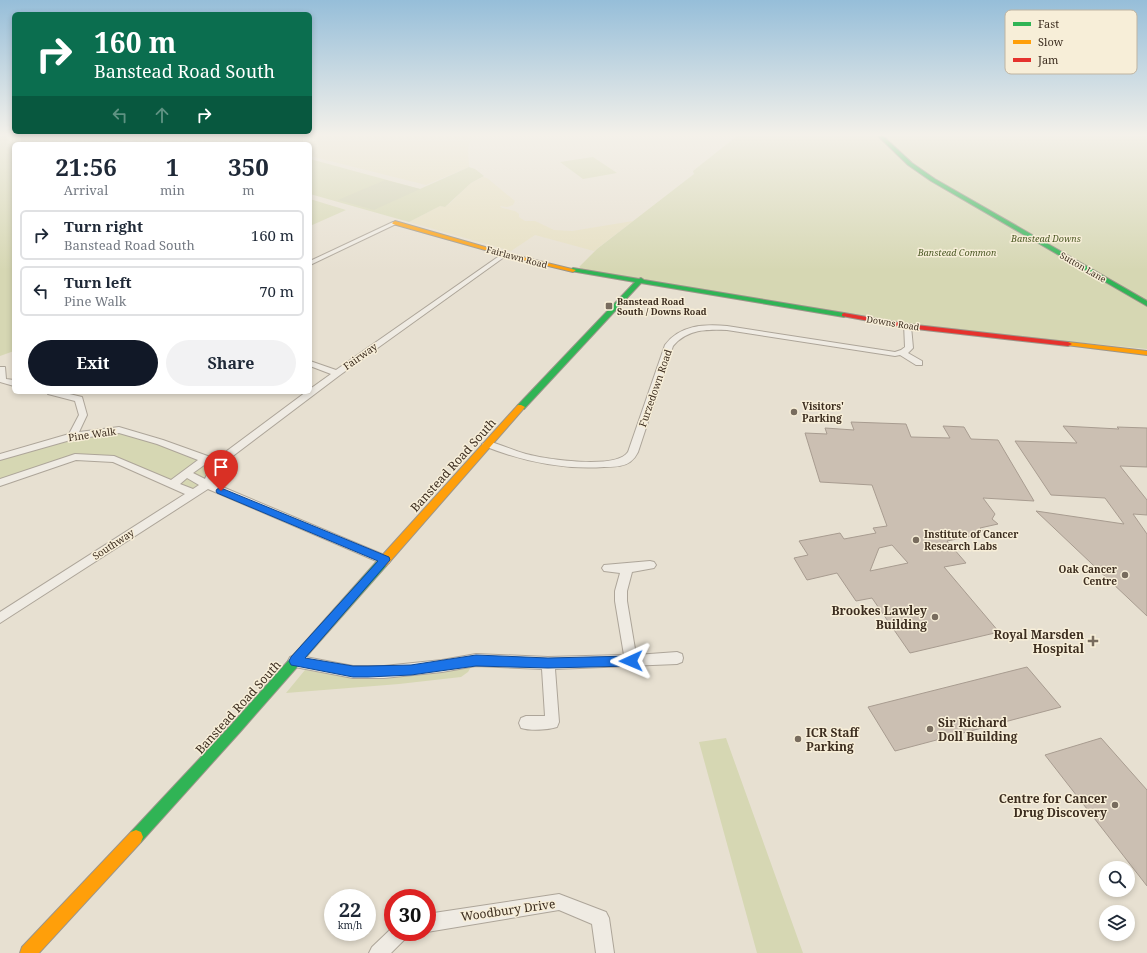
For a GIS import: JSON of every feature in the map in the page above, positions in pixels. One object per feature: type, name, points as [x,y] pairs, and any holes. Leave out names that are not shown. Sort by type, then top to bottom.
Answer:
[{"type":"street","name":"Sutton Lane","points":[[934,180],[1147,304]]},
{"type":"street","name":"Fairlawn Road","points":[[396,222],[505,254],[567,270],[641,280]]},
{"type":"street","points":[[312,262],[396,222]]},
{"type":"street","name":"Fairway","points":[[312,391],[505,254]]},
{"type":"street","name":"Downs Road","points":[[641,280],[907,326],[1147,353]]},
{"type":"street","name":"Banstead Road South","points":[[28,953],[236,728],[487,444],[641,280]]},
{"type":"street","points":[[907,326],[909,348],[902,353],[919,363]]},
{"type":"street","name":"Furzedown Road","points":[[487,444],[553,463],[606,464],[628,459],[633,452],[669,344],[676,336],[693,330],[713,327],[727,328],[881,353],[902,353]]},
{"type":"street","points":[[312,364],[337,373]]},
{"type":"street","points":[[2,369],[2,380],[12,382]]},
{"type":"street","points":[[59,394],[80,399],[83,415],[73,436]]},
{"type":"street","name":"Fairway","points":[[212,461],[307,394]]},
{"type":"street","name":"Pine Walk","points":[[0,457],[73,436],[119,430],[160,442],[212,461]]},
{"type":"street","name":"Pine Walk","points":[[0,483],[75,457],[114,459],[192,493]]},
{"type":"street","points":[[172,484],[212,461]]},
{"type":"street","points":[[207,485],[212,461]]},
{"type":"street","points":[[187,474],[207,485],[385,560]]},
{"type":"street","name":"Southway","points":[[0,618],[192,493],[207,485]]},
{"type":"street","points":[[608,568],[627,568],[650,565]]},
{"type":"street","points":[[627,568],[621,591],[621,601],[631,661]]},
{"type":"street","points":[[295,661],[353,672],[411,670],[476,660],[548,663],[631,661],[676,658]]},
{"type":"street","points":[[526,723],[552,722],[548,663]]},
{"type":"street","name":"Woodbury Drive","points":[[436,922],[559,902],[600,918],[605,953]]},
{"type":"street","points":[[378,953],[391,941]]},
{"type":"shaded area","points":[[408,180],[437,180],[426,185]]},
{"type":"shaded area","points":[[476,180],[490,180],[515,201],[513,205],[507,207],[500,206],[502,208],[515,211],[519,214],[519,217],[525,221],[535,221],[554,230],[572,231],[633,221],[594,251],[535,235],[511,251],[409,222],[440,206],[445,207],[471,183]]},
{"type":"green space","points":[[0,180],[12,180],[12,352],[0,356]]},
{"type":"green space","points":[[312,180],[389,180],[420,189],[439,180],[476,180],[445,207],[440,206],[409,222],[312,195]]},
{"type":"green space","points":[[384,180],[420,189],[374,210],[338,200]]},
{"type":"green space","name":"Banstead Downs","points":[[686,180],[1147,180],[1147,349],[907,326],[588,273],[579,267],[597,249]]},
{"type":"green space","points":[[312,200],[346,210],[312,225]]},
{"type":"green space","points":[[119,430],[217,463],[207,485],[192,493],[114,459],[75,457],[0,483],[0,457],[73,436]]},
{"type":"green space","points":[[471,667],[468,672],[461,677],[399,684],[286,693],[305,670],[347,675],[388,676],[430,673]]},
{"type":"green space","points":[[726,738],[803,953],[757,953],[699,742]]},
{"type":"building","points":[[851,422],[906,424],[911,437],[950,438],[943,426],[964,427],[971,439],[998,440],[1034,501],[983,498],[995,514],[992,519],[998,524],[980,528],[983,531],[970,534],[972,536],[947,541],[966,563],[944,567],[999,632],[910,653],[872,598],[856,601],[837,573],[807,580],[794,558],[808,555],[799,541],[840,533],[844,539],[876,533],[873,528],[887,526],[872,485],[820,482],[805,433],[827,434],[825,428],[854,430]],"holes":[[[892,545],[908,563],[870,571],[879,548]]]},
{"type":"building","points":[[1063,426],[1119,429],[1117,427],[1147,428],[1147,467],[1120,466],[1147,500],[1147,515],[1133,514],[1147,534],[1147,616],[1036,511],[1124,524],[1105,498],[1051,495],[1015,441],[1077,443]]},
{"type":"building","name":"Sir Richard Doll Building","points":[[1027,667],[1061,707],[895,751],[868,707]]},
{"type":"building","name":"Centre for Cancer Drug Discovery","points":[[1101,738],[1147,790],[1147,886],[1135,871],[1135,861],[1128,861],[1045,755]]},
{"type":"traffic: fast","points":[[934,180],[1147,304]]},
{"type":"traffic: fast","points":[[573,270],[844,315]]},
{"type":"traffic: fast","points":[[521,407],[641,280]]},
{"type":"traffic: fast","points":[[136,837],[236,728],[382,563]]},
{"type":"traffic: slow","points":[[395,223],[505,254],[573,270]]},
{"type":"traffic: slow","points":[[1068,344],[1147,353]]},
{"type":"traffic: slow","points":[[382,563],[521,407]]},
{"type":"traffic: slow","points":[[28,953],[136,837]]},
{"type":"traffic: jam","points":[[844,315],[907,326],[1068,344]]},
{"type":"place","name":"Banstead Road South / Downs Road","points":[[609,306]]},
{"type":"place","name":"Visitors' Parking","points":[[794,412]]},
{"type":"place","name":"Institute of Cancer Research Labs","points":[[916,540]]},
{"type":"place","name":"Oak Cancer Centre","points":[[1125,575]]},
{"type":"place","name":"Brookes Lawley Building","points":[[935,617]]},
{"type":"place","name":"Royal Marsden Hospital","points":[[1093,641]]},
{"type":"place","name":"Sir Richard Doll Building","points":[[930,729]]},
{"type":"place","name":"ICR Staff Parking","points":[[798,739]]},
{"type":"place","name":"Centre for Cancer Drug Discovery","points":[[1115,805]]},
{"type":"route","points":[[221,491],[385,560],[295,661],[353,672],[384,672],[442,666],[476,660],[548,663],[631,661]]},
{"type":"park label","name":"Banstead Common","points":[[957,252]]}]
